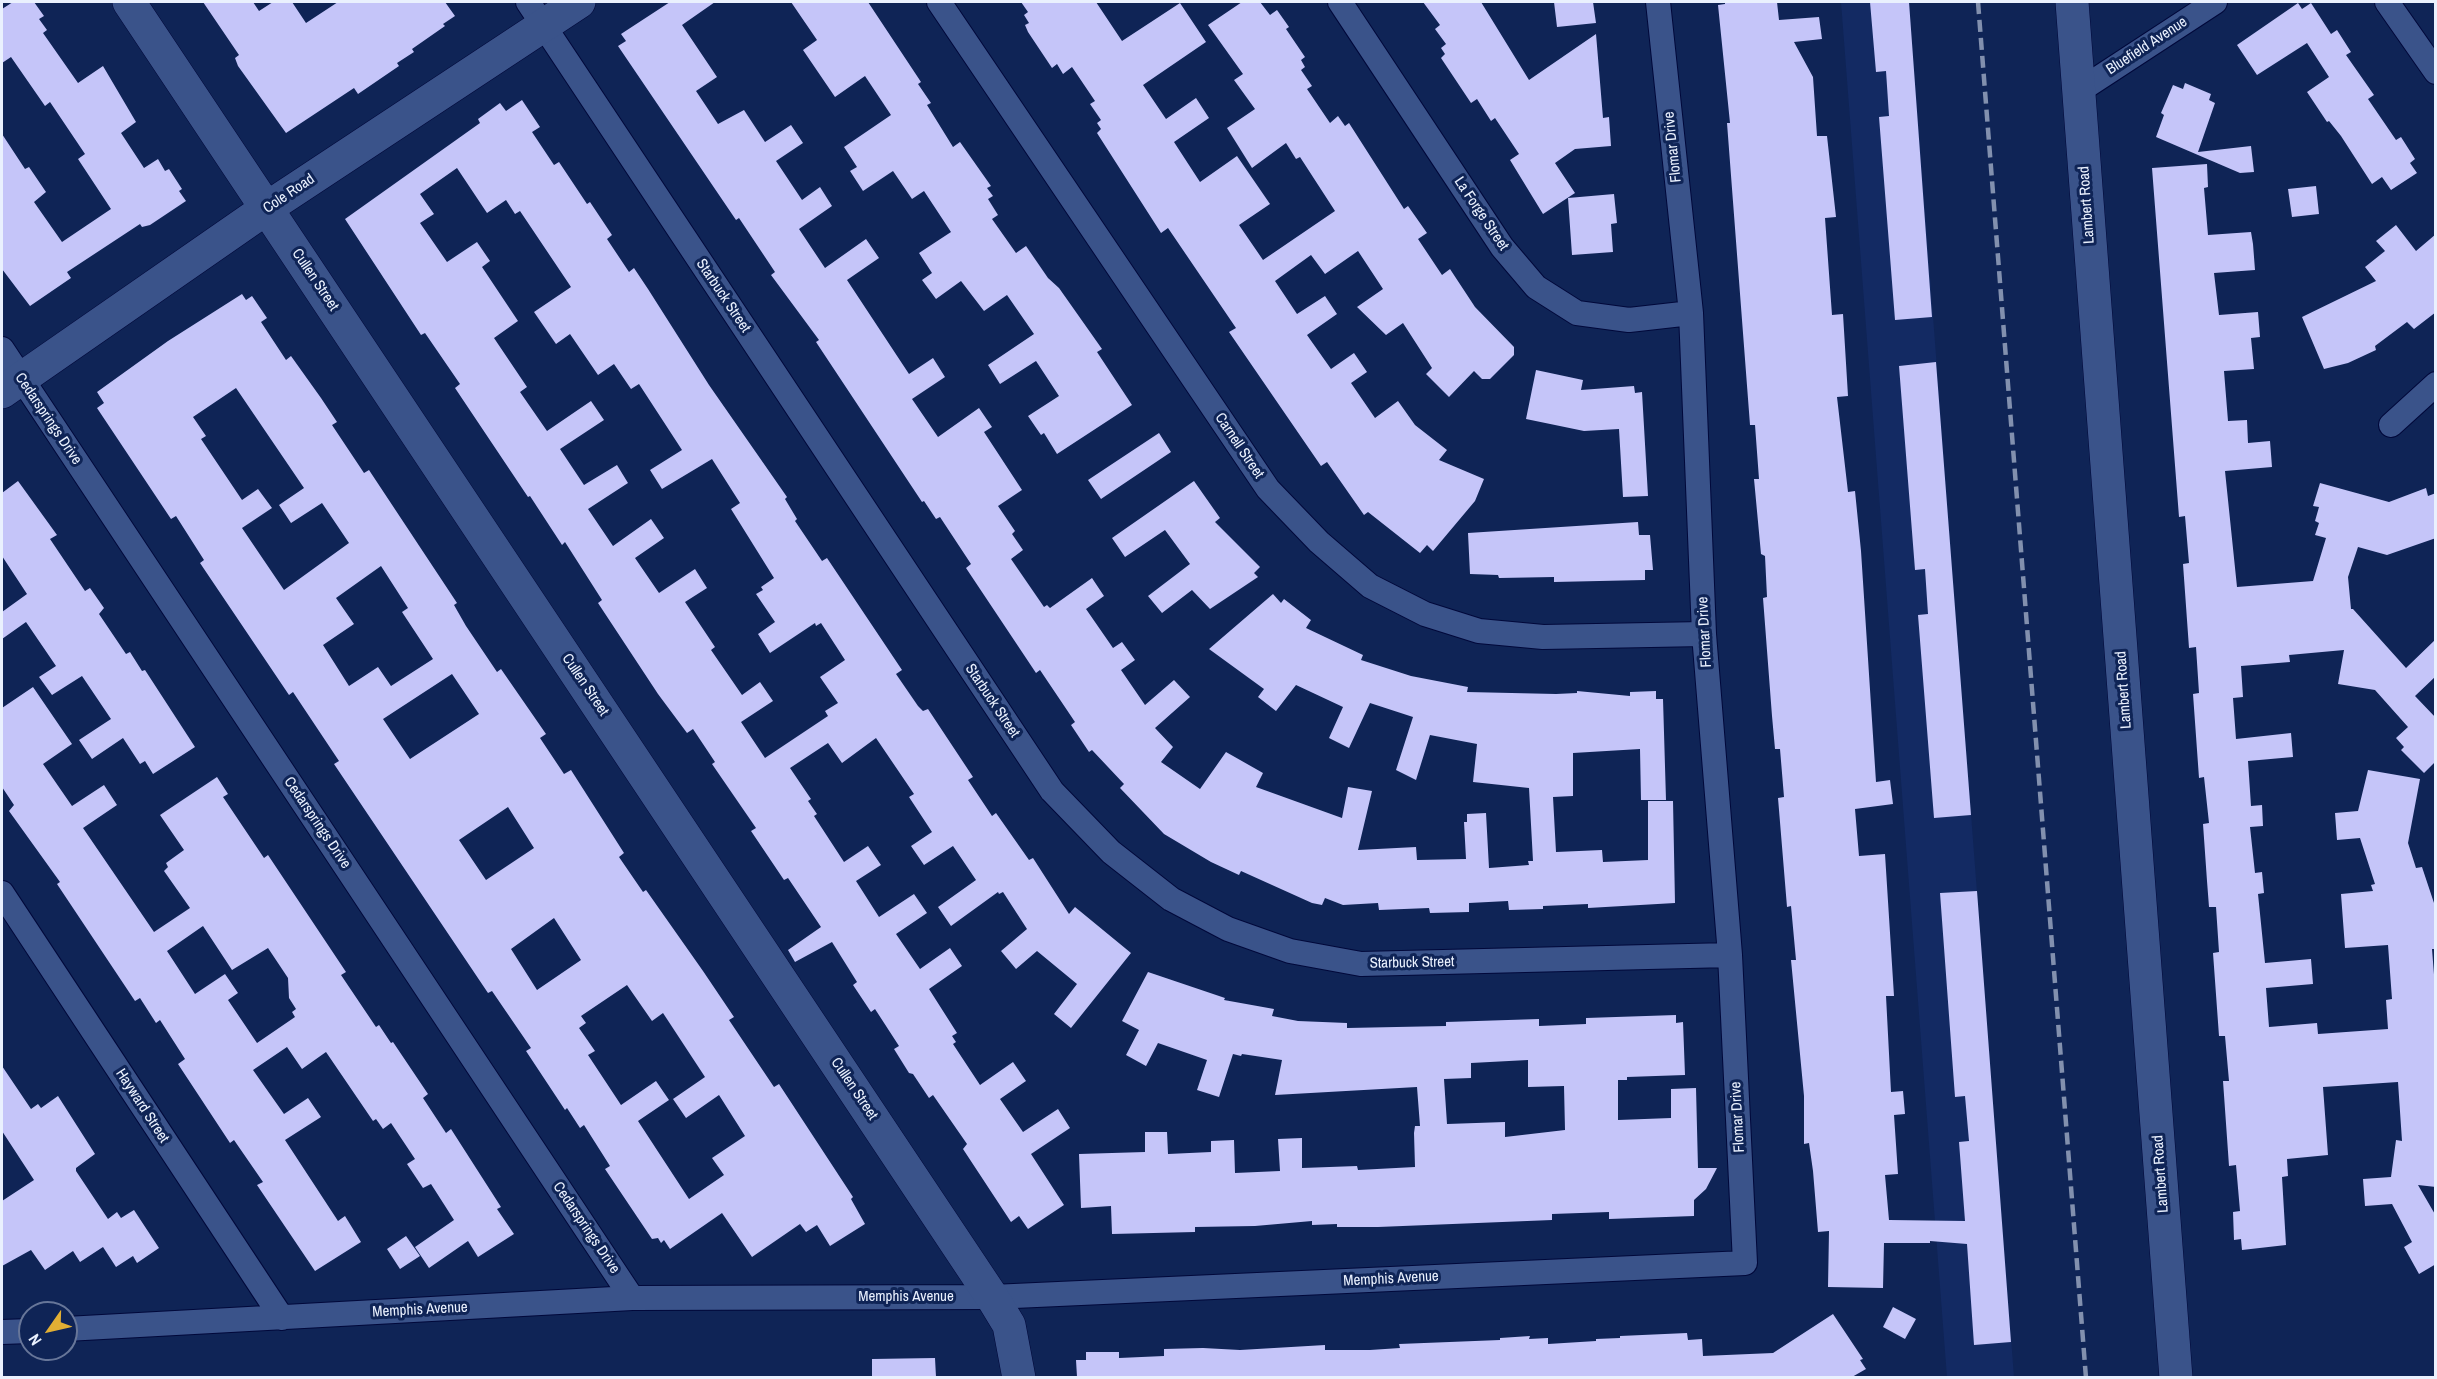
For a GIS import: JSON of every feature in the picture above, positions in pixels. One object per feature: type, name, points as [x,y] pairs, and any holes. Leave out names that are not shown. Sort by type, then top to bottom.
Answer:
[{"type":"street","name":"Cullen Street","points":[[129,2],[992,1297],[1009,1325],[1019,1377]]},
{"type":"street","name":"Cole Road","points":[[11,385],[267,208],[536,13],[579,2]]},
{"type":"street","name":"Carnell Street","points":[[939,2],[1268,489],[1318,542],[1370,586],[1425,614],[1479,631],[1543,638],[1704,634]]},
{"type":"street","name":"La Forge Street","points":[[1340,2],[1502,247],[1536,287],[1578,313],[1629,320],[1691,313]]},
{"type":"street","name":"Flomar Drive","points":[[1658,2],[1691,313],[1704,634],[1730,955],[1745,1263]]},
{"type":"street","name":"Lambert Road","points":[[2072,2],[2176,1377]]},
{"type":"street","name":"Bluefield Avenue","points":[[2079,91],[2216,2]]},
{"type":"street","points":[[2387,2],[2436,72]]},
{"type":"street","name":"Starbuck Street","points":[[536,13],[1052,791],[1119,858],[1171,899],[1228,929],[1290,951],[1361,964],[1730,955]]},
{"type":"street","name":"Cedarsprings Drive","points":[[2,349],[11,385],[632,1298]]},
{"type":"street","points":[[2391,425],[2436,384]]},
{"type":"street","name":"Hayward Street","points":[[2,893],[282,1318]]},
{"type":"street","name":"Memphis Avenue","points":[[78,1328],[632,1298],[992,1297],[1745,1263]]},
{"type":"street","points":[[2,1332],[18,1331]]},
{"type":"shaded area","points":[[1841,2],[1909,2],[2014,1377],[1947,1377]]},
{"type":"building","points":[[13,2],[34,2],[44,16],[39,19],[47,30],[43,33],[78,83],[103,66],[136,122],[121,133],[144,168],[158,159],[165,171],[169,169],[182,189],[179,191],[186,201],[150,225],[142,227],[140,224],[67,272],[71,278],[30,306],[2,269],[2,134],[25,169],[29,167],[46,192],[34,202],[62,242],[111,209],[78,159],[85,154],[50,102],[45,106],[11,57],[2,63],[2,9]]},
{"type":"building","points":[[203,2],[253,2],[259,11],[273,2],[292,2],[306,23],[338,2],[445,2],[455,16],[443,24],[445,26],[412,49],[414,52],[397,63],[399,66],[358,94],[354,88],[286,133],[238,66],[235,58],[239,55]]},
{"type":"building","points":[[670,2],[715,2],[682,25],[717,77],[696,91],[718,124],[744,110],[765,142],[791,125],[803,143],[776,161],[802,200],[820,187],[832,206],[799,229],[825,268],[866,239],[879,258],[847,280],[909,374],[933,358],[945,377],[912,399],[938,437],[979,408],[992,427],[984,432],[1022,490],[998,506],[1015,531],[1012,534],[1023,550],[1011,559],[1044,607],[1047,605],[1050,608],[1092,578],[1104,596],[1086,609],[1113,648],[1122,642],[1135,660],[1121,670],[1145,705],[1174,680],[1190,697],[1155,728],[1173,747],[1161,762],[1200,789],[1226,752],[1263,773],[1256,787],[1342,818],[1348,787],[1372,791],[1358,850],[1416,847],[1417,860],[1466,859],[1464,822],[1467,822],[1467,814],[1486,813],[1489,868],[1529,865],[1528,861],[1533,861],[1529,788],[1473,782],[1477,744],[1430,735],[1416,780],[1396,770],[1413,717],[1370,703],[1349,748],[1329,738],[1343,707],[1296,685],[1276,711],[1258,697],[1264,689],[1209,649],[1273,594],[1281,603],[1284,599],[1311,620],[1306,628],[1363,655],[1361,660],[1411,676],[1468,687],[1467,692],[1556,694],[1577,693],[1577,691],[1630,696],[1630,692],[1656,691],[1656,699],[1663,699],[1666,800],[1641,800],[1640,749],[1573,753],[1573,796],[1553,797],[1556,852],[1602,850],[1603,862],[1648,860],[1648,801],[1673,801],[1675,903],[1588,908],[1588,904],[1509,910],[1508,901],[1469,903],[1469,912],[1430,913],[1429,908],[1379,910],[1378,903],[1343,905],[1325,898],[1322,905],[1312,903],[1241,871],[1239,875],[1211,862],[1164,834],[1120,788],[1124,784],[1092,750],[1089,752],[1071,725],[1075,722],[1040,670],[1036,673],[966,568],[971,564],[940,517],[936,519],[924,501],[922,502],[816,342],[819,340],[771,275],[775,272],[739,218],[736,220],[618,46],[626,41],[621,34]]},
{"type":"building","points":[[791,2],[868,2],[921,82],[918,84],[931,103],[927,105],[953,147],[960,142],[991,186],[987,188],[993,196],[988,199],[998,215],[992,219],[1016,253],[1026,246],[1048,278],[1059,288],[1102,349],[1097,352],[1132,405],[1057,454],[1044,433],[1041,435],[1028,416],[1059,396],[1036,361],[1000,384],[988,365],[1034,334],[1007,295],[984,311],[961,281],[936,299],[922,280],[932,273],[919,253],[951,232],[924,191],[912,199],[893,171],[863,191],[850,171],[857,167],[844,147],[891,115],[865,76],[835,97],[803,50],[817,40]]},
{"type":"building","points":[[1021,2],[1096,2],[1122,41],[1180,3],[1206,42],[1143,85],[1166,119],[1196,98],[1209,118],[1174,142],[1200,182],[1237,156],[1270,204],[1239,225],[1263,260],[1335,211],[1300,157],[1296,159],[1286,143],[1252,168],[1227,128],[1255,109],[1234,80],[1243,74],[1208,25],[1242,2],[1260,2],[1270,15],[1277,10],[1289,27],[1286,29],[1305,57],[1301,60],[1305,67],[1301,70],[1312,86],[1307,89],[1330,123],[1338,116],[1345,126],[1349,123],[1404,209],[1408,206],[1427,233],[1418,239],[1442,275],[1450,269],[1475,307],[1514,347],[1514,355],[1490,379],[1482,379],[1474,371],[1449,397],[1426,374],[1432,368],[1403,323],[1386,335],[1357,307],[1383,289],[1358,251],[1325,274],[1311,255],[1275,281],[1297,314],[1325,296],[1337,314],[1307,335],[1331,369],[1354,353],[1367,372],[1351,383],[1375,418],[1398,401],[1415,425],[1447,450],[1439,460],[1484,479],[1475,501],[1433,551],[1427,545],[1420,553],[1368,512],[1364,515],[1327,462],[1321,466],[1229,332],[1236,328],[1168,228],[1161,233],[1097,133],[1101,129],[1097,123],[1101,120],[1090,104],[1095,101],[1072,67],[1063,74],[1057,64],[1052,68],[1028,32],[1025,25],[1029,23],[1024,15],[1028,12]]},
{"type":"building","points":[[1423,2],[1481,2],[1529,80],[1596,34],[1603,118],[1609,117],[1611,146],[1575,149],[1555,163],[1575,193],[1543,214],[1510,160],[1519,154],[1495,118],[1491,121],[1477,99],[1471,103],[1441,58],[1445,54],[1441,48],[1446,44],[1435,29],[1440,25]]},
{"type":"building","points":[[1554,2],[1593,2],[1596,23],[1557,27]]},
{"type":"building","points":[[1725,2],[1777,2],[1779,20],[1819,17],[1822,39],[1794,42],[1813,77],[1817,136],[1827,136],[1836,217],[1825,218],[1832,315],[1843,314],[1848,396],[1837,397],[1848,492],[1855,491],[1876,782],[1890,780],[1893,804],[1855,809],[1859,856],[1885,854],[1894,996],[1886,996],[1891,1092],[1903,1091],[1905,1114],[1894,1115],[1898,1174],[1885,1175],[1889,1220],[1965,1221],[1959,1142],[1969,1141],[1965,1096],[1955,1097],[1940,893],[1977,891],[2011,1342],[1974,1345],[1967,1244],[1930,1241],[1930,1243],[1884,1243],[1883,1288],[1828,1287],[1829,1231],[1818,1232],[1809,1143],[1804,1144],[1804,1096],[1791,960],[1796,960],[1791,906],[1787,907],[1778,798],[1784,797],[1780,749],[1775,749],[1772,716],[1763,598],[1767,597],[1765,556],[1761,554],[1754,479],[1759,479],[1755,425],[1750,425],[1727,123],[1730,123],[1718,5],[1725,4]]},
{"type":"building","points":[[1870,2],[1909,2],[1932,317],[1895,320],[1879,117],[1889,116],[1886,71],[1876,72]]},
{"type":"building","points":[[2298,3],[2302,9],[2311,3],[2331,34],[2337,30],[2351,52],[2346,55],[2374,95],[2368,99],[2396,140],[2401,137],[2415,159],[2410,163],[2417,173],[2391,190],[2382,177],[2372,184],[2341,136],[2329,121],[2327,122],[2307,92],[2329,77],[2307,43],[2257,75],[2237,45]]},
{"type":"building","points":[[2185,83],[2211,94],[2209,100],[2215,103],[2198,152],[2251,146],[2254,172],[2240,173],[2156,137],[2164,115],[2161,113],[2173,85],[2183,89]]},
{"type":"building","points":[[522,100],[540,127],[532,132],[554,165],[559,162],[587,204],[590,202],[612,235],[607,239],[629,272],[634,268],[709,385],[787,497],[785,499],[797,519],[795,521],[822,561],[827,558],[902,670],[896,674],[918,706],[923,711],[928,709],[973,777],[968,780],[992,816],[996,813],[1029,860],[1033,858],[1069,914],[1075,907],[1131,953],[1071,1028],[1054,1014],[1077,984],[1037,951],[1016,969],[1001,951],[1027,929],[1003,892],[999,894],[998,892],[951,926],[938,907],[976,880],[953,846],[924,865],[911,846],[932,832],[909,797],[914,794],[876,738],[842,763],[828,743],[790,768],[811,799],[808,801],[817,814],[814,816],[844,862],[868,846],[881,865],[856,881],[879,917],[914,894],[927,913],[896,934],[920,969],[950,948],[962,966],[929,989],[957,1033],[952,1036],[956,1042],[953,1044],[980,1085],[1013,1062],[1026,1081],[1000,1099],[1023,1132],[1058,1109],[1070,1128],[1031,1154],[1064,1205],[1028,1229],[1019,1216],[1011,1222],[963,1149],[967,1144],[933,1095],[929,1098],[913,1074],[909,1073],[894,1049],[899,1046],[875,1009],[871,1012],[853,985],[857,982],[832,942],[795,962],[788,950],[821,927],[788,878],[784,880],[751,831],[756,828],[712,764],[715,762],[693,729],[687,733],[658,694],[598,603],[602,600],[565,542],[562,545],[530,496],[528,497],[455,388],[460,384],[425,333],[421,335],[345,219],[480,123],[478,119],[500,103],[506,111]],"holes":[[[457,168],[487,213],[506,200],[515,214],[520,211],[571,287],[534,312],[556,344],[570,334],[598,375],[614,364],[631,389],[639,384],[682,450],[650,470],[662,489],[712,459],[740,503],[731,509],[774,578],[761,587],[763,590],[756,594],[775,622],[758,634],[770,653],[815,623],[816,626],[821,623],[845,660],[820,677],[838,703],[825,711],[828,716],[765,758],[741,722],[773,701],[760,682],[742,695],[711,650],[715,647],[685,602],[707,588],[695,569],[659,593],[635,558],[664,538],[651,519],[613,546],[588,509],[628,483],[617,465],[584,485],[560,449],[604,420],[591,401],[547,431],[520,392],[527,387],[494,338],[518,321],[482,267],[490,261],[477,242],[447,262],[420,223],[434,214],[420,194]]]},
{"type":"building","points":[[2207,164],[2208,187],[2204,188],[2208,235],[2251,232],[2253,244],[2255,270],[2214,273],[2219,315],[2258,312],[2260,337],[2251,338],[2254,369],[2224,371],[2228,421],[2247,420],[2248,443],[2270,441],[2272,467],[2225,471],[2237,587],[2313,581],[2326,538],[2315,535],[2319,523],[2315,521],[2319,507],[2313,506],[2320,483],[2389,502],[2426,488],[2428,496],[2436,493],[2436,538],[2387,555],[2358,547],[2348,577],[2351,609],[2406,668],[2436,639],[2436,676],[2415,696],[2436,718],[2436,761],[2424,773],[2401,750],[2404,747],[2396,738],[2408,727],[2375,690],[2338,684],[2344,650],[2289,655],[2290,662],[2241,666],[2243,697],[2233,698],[2236,739],[2291,733],[2293,757],[2248,761],[2251,806],[2262,805],[2263,826],[2250,827],[2255,873],[2262,872],[2264,893],[2258,894],[2265,963],[2311,959],[2313,984],[2266,988],[2269,1027],[2317,1023],[2318,1034],[2388,1029],[2386,1000],[2392,999],[2388,945],[2345,948],[2341,894],[2373,891],[2371,885],[2375,884],[2360,838],[2337,840],[2335,813],[2358,811],[2368,770],[2420,779],[2408,843],[2416,868],[2422,867],[2436,909],[2436,949],[2432,949],[2436,1000],[2436,1187],[2418,1185],[2436,1216],[2436,1264],[2419,1274],[2404,1247],[2412,1242],[2392,1204],[2365,1206],[2363,1179],[2391,1177],[2396,1140],[2402,1141],[2398,1082],[2323,1087],[2328,1155],[2287,1159],[2288,1176],[2282,1177],[2286,1245],[2242,1250],[2241,1239],[2234,1240],[2233,1212],[2240,1211],[2236,1165],[2229,1166],[2223,1081],[2229,1081],[2225,1036],[2219,1036],[2213,953],[2219,952],[2216,907],[2209,907],[2203,824],[2209,823],[2204,777],[2199,778],[2193,694],[2199,693],[2196,647],[2189,648],[2183,564],[2189,563],[2185,516],[2179,517],[2152,168]]},
{"type":"building","points":[[2316,186],[2319,214],[2292,217],[2288,189]]},
{"type":"building","points":[[1614,194],[1617,223],[1611,224],[1613,252],[1572,255],[1568,198]]},
{"type":"building","points":[[2396,225],[2416,251],[2436,234],[2436,312],[2414,329],[2407,322],[2375,346],[2376,350],[2348,363],[2324,369],[2302,317],[2376,281],[2365,267],[2385,251],[2376,241]]},
{"type":"building","points":[[242,294],[246,300],[252,296],[267,318],[261,322],[286,360],[291,356],[321,398],[337,422],[332,425],[364,473],[369,470],[457,603],[454,605],[466,626],[497,672],[501,669],[546,734],[540,738],[564,774],[571,770],[624,853],[619,857],[643,892],[646,890],[734,1017],[729,1020],[774,1087],[779,1084],[853,1197],[851,1199],[865,1224],[830,1246],[817,1225],[806,1232],[800,1224],[752,1257],[722,1213],[670,1249],[664,1240],[661,1243],[658,1238],[652,1239],[605,1169],[610,1166],[584,1125],[580,1128],[567,1108],[565,1110],[526,1051],[531,1048],[492,991],[488,993],[334,764],[339,761],[293,692],[289,695],[200,563],[204,560],[176,516],[171,519],[97,408],[104,403],[97,392],[168,341]],"holes":[[[236,388],[304,488],[279,505],[291,523],[322,503],[349,543],[284,590],[242,528],[272,508],[258,489],[242,500],[201,439],[206,436],[193,417]],[[381,566],[408,608],[402,612],[433,659],[391,686],[378,667],[349,686],[323,645],[354,624],[336,598]],[[452,674],[479,714],[410,759],[383,719]],[[508,807],[534,848],[486,880],[459,840]],[[554,918],[581,960],[537,990],[511,949]],[[627,985],[652,1021],[663,1013],[705,1077],[673,1099],[686,1118],[719,1095],[745,1136],[712,1158],[724,1175],[689,1199],[638,1121],[669,1100],[656,1081],[621,1105],[588,1055],[595,1051],[579,1028],[586,1023],[581,1016]]]},
{"type":"building","points":[[1936,362],[1971,815],[1934,818],[1918,615],[1928,614],[1925,569],[1915,570],[1899,366]]},
{"type":"building","points":[[1536,370],[1583,380],[1581,390],[1634,386],[1635,393],[1642,392],[1648,496],[1623,497],[1619,429],[1584,431],[1526,419]]},
{"type":"building","points":[[1159,433],[1171,452],[1101,499],[1088,480]]},
{"type":"building","points":[[18,481],[57,535],[50,539],[85,591],[90,588],[104,608],[99,614],[126,654],[130,652],[142,671],[145,670],[195,747],[153,774],[145,761],[140,764],[123,738],[92,759],[79,740],[111,719],[82,676],[52,695],[39,677],[56,666],[26,622],[2,639],[2,612],[27,594],[2,556],[2,493]]},
{"type":"building","points":[[1194,481],[1220,518],[1215,522],[1260,567],[1254,573],[1258,577],[1210,609],[1192,590],[1162,613],[1148,596],[1190,564],[1165,530],[1125,557],[1112,538]]},
{"type":"building","points":[[1638,522],[1639,535],[1650,535],[1653,570],[1645,570],[1645,580],[1554,582],[1554,577],[1499,578],[1498,575],[1470,574],[1468,533]]},
{"type":"building","points":[[33,687],[72,744],[43,764],[72,806],[104,785],[117,805],[83,828],[154,932],[190,908],[164,871],[168,867],[166,863],[184,850],[160,815],[217,777],[228,794],[223,797],[264,858],[268,855],[346,972],[341,975],[376,1027],[379,1025],[391,1043],[393,1042],[428,1094],[423,1098],[446,1133],[451,1129],[501,1207],[497,1209],[514,1234],[478,1257],[468,1241],[429,1268],[415,1247],[454,1220],[431,1184],[423,1188],[407,1164],[415,1159],[391,1123],[383,1129],[376,1119],[373,1121],[326,1052],[302,1069],[287,1047],[253,1070],[284,1114],[308,1098],[321,1117],[285,1140],[338,1221],[345,1216],[361,1242],[315,1271],[257,1185],[263,1182],[234,1140],[230,1143],[178,1064],[185,1059],[160,1020],[156,1023],[140,998],[135,1001],[57,884],[60,882],[9,811],[14,805],[2,787],[2,708]],"holes":[[[203,926],[232,970],[268,948],[288,978],[289,998],[296,1009],[292,1012],[295,1017],[257,1043],[228,1000],[238,993],[225,974],[195,994],[167,951]]]},
{"type":"building","points":[[1148,972],[1225,998],[1224,1000],[1274,1009],[1272,1016],[1298,1021],[1347,1023],[1347,1028],[1446,1026],[1446,1022],[1539,1019],[1539,1026],[1586,1024],[1586,1018],[1676,1015],[1676,1023],[1683,1022],[1685,1075],[1627,1077],[1627,1080],[1618,1080],[1618,1120],[1671,1118],[1671,1089],[1696,1088],[1698,1168],[1717,1168],[1706,1189],[1694,1200],[1694,1216],[1609,1219],[1609,1212],[1552,1214],[1552,1220],[1378,1227],[1312,1225],[1312,1221],[1255,1226],[1195,1227],[1195,1232],[1112,1234],[1111,1206],[1081,1208],[1079,1154],[1145,1152],[1145,1132],[1167,1132],[1168,1154],[1211,1152],[1211,1141],[1234,1140],[1235,1173],[1280,1171],[1278,1139],[1302,1138],[1302,1168],[1357,1166],[1358,1170],[1415,1167],[1414,1133],[1415,1126],[1420,1126],[1417,1087],[1275,1095],[1282,1060],[1233,1054],[1219,1097],[1197,1090],[1207,1060],[1158,1043],[1146,1066],[1126,1055],[1139,1030],[1122,1021]],"holes":[[[1528,1060],[1528,1087],[1564,1086],[1565,1130],[1505,1137],[1505,1122],[1447,1124],[1444,1079],[1471,1078],[1471,1063]]]},
{"type":"building","points":[[2,1066],[31,1109],[38,1104],[41,1108],[58,1096],[95,1154],[76,1168],[76,1171],[108,1219],[117,1212],[121,1218],[134,1210],[159,1248],[137,1263],[133,1256],[116,1267],[103,1247],[80,1262],[73,1251],[45,1270],[31,1250],[2,1266],[2,1201],[34,1180],[2,1131]]},
{"type":"building","points":[[406,1236],[420,1256],[400,1269],[387,1249]]},
{"type":"building","points":[[1893,1307],[1916,1319],[1905,1339],[1883,1327]]},
{"type":"building","points":[[1833,1314],[1863,1359],[1860,1360],[1866,1369],[1852,1377],[1077,1377],[1076,1360],[1086,1360],[1086,1352],[1119,1352],[1119,1358],[1164,1356],[1164,1349],[1240,1350],[1325,1345],[1325,1350],[1370,1350],[1400,1348],[1399,1344],[1500,1340],[1500,1338],[1530,1336],[1529,1339],[1548,1338],[1548,1344],[1596,1341],[1596,1339],[1620,1338],[1620,1336],[1687,1333],[1688,1340],[1702,1339],[1703,1356],[1773,1353]]},
{"type":"building","points":[[935,1358],[936,1377],[872,1377],[872,1359]]},
{"type":"railway","points":[[1978,2],[2086,1378]]}]
